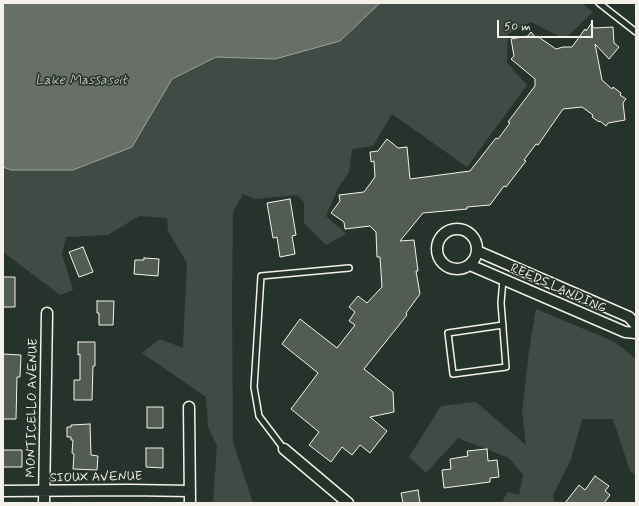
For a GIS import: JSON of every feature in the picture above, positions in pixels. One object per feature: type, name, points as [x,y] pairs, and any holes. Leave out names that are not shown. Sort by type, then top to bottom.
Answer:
[{"type":"street","points":[[452,230],[463,230],[468,232],[475,240],[477,251],[475,259],[470,265],[460,269],[454,269],[444,265],[438,256],[437,250],[443,236],[452,230]]},
{"type":"street","name":"REEDS LANDING","points":[[477,251],[630,317],[636,325]]},
{"type":"street","name":"REEDS LANDING","points":[[470,265],[625,332],[636,333]]},
{"type":"street","points":[[503,279],[510,265]]},
{"type":"street","name":"MONTICELLO AVENUE","points":[[44,503],[47,313]]},
{"type":"street","points":[[189,407],[190,503]]},
{"type":"street","points":[[284,449],[348,503]]},
{"type":"street","name":"SIOUX AVENUE","points":[[3,491],[190,491]]},
{"type":"lane","points":[[599,3],[636,32]]},
{"type":"lane","points":[[284,449],[259,416],[254,387],[260,276],[349,268]]},
{"type":"lane","points":[[503,279],[501,303],[503,325],[506,367],[453,374],[448,333],[503,325]]},
{"type":"shaded area","points":[[380,3],[581,3],[593,12],[565,39],[531,22],[508,34],[507,63],[527,85],[467,167],[392,114],[373,146],[352,149],[349,172],[337,190],[326,216],[346,234],[326,245],[304,223],[304,202],[297,195],[255,199],[243,194],[233,212],[233,442],[253,503],[213,503],[217,446],[208,427],[206,397],[142,353],[160,339],[183,348],[187,263],[168,231],[167,218],[139,216],[108,235],[66,237],[62,254],[73,290],[60,295],[3,252],[3,167],[11,170],[73,170],[132,147],[172,79],[216,57],[275,59],[340,41]]},
{"type":"shaded area","points":[[536,309],[615,342],[636,359],[636,475],[630,471],[613,419],[582,419],[571,459],[553,495],[554,503],[502,503],[507,492],[519,495],[523,475],[509,458],[458,438],[426,473],[409,457],[441,406],[476,402],[526,445],[522,412],[529,351]]},
{"type":"water","name":"Lake Massasoit","points":[[3,3],[380,3],[340,41],[275,59],[216,57],[172,79],[132,147],[73,170],[11,170],[3,167]]},
{"type":"building","points":[[591,24],[594,28],[613,27],[614,43],[619,47],[609,59],[595,44],[602,80],[612,89],[613,87],[621,93],[620,95],[626,99],[623,103],[625,120],[608,123],[606,126],[592,117],[593,115],[582,107],[563,109],[538,145],[536,144],[524,160],[526,161],[490,205],[467,207],[467,209],[423,213],[400,241],[414,240],[418,271],[416,271],[420,294],[406,313],[407,315],[364,369],[393,392],[394,412],[370,417],[387,431],[370,453],[360,445],[352,455],[342,447],[331,462],[309,445],[319,432],[291,409],[318,373],[282,344],[300,319],[337,348],[355,325],[349,321],[355,312],[349,307],[358,296],[367,303],[382,287],[380,257],[377,257],[376,232],[370,226],[345,229],[344,222],[331,213],[340,201],[339,195],[364,192],[375,177],[374,161],[371,162],[370,152],[378,151],[387,139],[398,148],[407,147],[410,179],[470,171],[496,138],[498,139],[510,123],[508,122],[535,86],[535,79],[511,59],[514,56],[511,39],[528,36],[531,32],[536,38],[537,36],[556,49],[572,47],[585,29],[586,31]]},
{"type":"building","points":[[290,199],[296,235],[292,236],[295,254],[280,257],[277,237],[273,238],[267,203]]},
{"type":"building","points":[[83,247],[93,272],[79,277],[69,252]]},
{"type":"building","points":[[144,258],[159,259],[158,276],[134,274],[135,260],[144,260]]},
{"type":"building","points":[[3,277],[15,277],[15,307],[3,307]]},
{"type":"building","points":[[97,301],[114,301],[113,325],[99,325]]},
{"type":"building","points":[[78,342],[95,342],[95,366],[93,366],[92,400],[74,400],[74,380],[80,380],[80,354],[78,355]]},
{"type":"building","points":[[3,354],[21,355],[20,377],[17,377],[16,419],[3,419]]},
{"type":"building","points":[[147,407],[163,407],[163,428],[147,428]]},
{"type":"building","points":[[90,424],[91,455],[98,456],[97,470],[73,469],[73,440],[71,440],[71,437],[67,437],[67,427],[71,427],[71,425]]},
{"type":"building","points":[[146,448],[163,448],[163,468],[146,467]]},
{"type":"building","points":[[487,449],[488,461],[497,460],[499,477],[490,478],[490,482],[444,488],[442,470],[451,469],[450,459],[468,456],[467,451]]},
{"type":"building","points":[[3,450],[22,450],[22,467],[3,467]]},
{"type":"building","points":[[595,476],[609,486],[605,491],[610,495],[604,503],[565,503],[579,485],[585,490]]},
{"type":"building","points":[[418,490],[420,503],[403,503],[401,493]]}]
